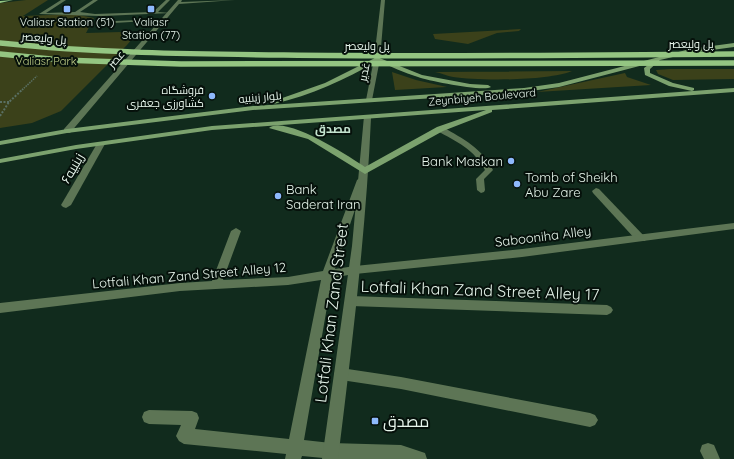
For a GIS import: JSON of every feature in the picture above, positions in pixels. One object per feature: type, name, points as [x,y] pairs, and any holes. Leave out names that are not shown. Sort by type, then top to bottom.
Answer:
[{"type":"main road","points":[[0,2],[11,0]]},
{"type":"main road","name":"پل ولیعصر","points":[[0,43],[54,49],[167,54],[348,56],[734,54]]},
{"type":"main road","name":"Zeynbiyeh Boulevard","points":[[524,90],[566,83],[664,57],[734,45]]},
{"type":"main road","name":"پل ولیعصر","points":[[0,54],[61,60],[181,64],[734,64]]},
{"type":"main road","points":[[664,57],[647,68],[647,74],[671,85],[708,91]]},
{"type":"main road","points":[[253,108],[316,90],[350,76],[377,59],[432,79],[470,86],[524,90]]},
{"type":"main road","name":"بلوار زینبیه","points":[[0,143],[67,131],[253,108],[524,90]]},
{"type":"main road","name":"Zeynbiyeh Boulevard","points":[[232,127],[734,90]]},
{"type":"main road","points":[[367,118],[369,100]]},
{"type":"main road","points":[[0,161],[101,144],[232,127],[277,128],[304,133],[326,145],[365,171],[440,129],[505,106]]},
{"type":"street","points":[[64,0],[41,14],[76,13],[95,15],[168,13]]},
{"type":"street","points":[[76,13],[96,0]]},
{"type":"street","points":[[155,13],[168,0]]},
{"type":"street","points":[[178,1],[233,0]]},
{"type":"street","name":"غدیر","points":[[369,100],[377,59],[383,0]]},
{"type":"street","name":"عصر","points":[[67,131],[178,1]]},
{"type":"street","points":[[95,15],[114,22],[162,20]]},
{"type":"street","points":[[294,453],[327,276],[365,171],[367,118]]},
{"type":"street","points":[[440,129],[476,150],[486,162],[489,170],[480,179],[481,190]]},
{"type":"street","name":"۶زینبیه","points":[[66,205],[101,144]]},
{"type":"street","name":"Lotfali Khan Zand Street","points":[[331,455],[355,270],[365,171]]},
{"type":"street","points":[[596,191],[641,239]]},
{"type":"street","name":"Sabooniha Alley","points":[[355,270],[641,239],[734,226]]},
{"type":"street","points":[[216,286],[236,231]]},
{"type":"street","name":"Lotfali Khan Zand Street Alley 12","points":[[0,308],[180,287],[288,281],[327,276],[355,270]]},
{"type":"street","name":"Lotfali Khan Zand Street Alley 17","points":[[351,301],[607,310]]},
{"type":"street","points":[[341,374],[401,383],[590,420]]},
{"type":"street","points":[[149,417],[192,418],[184,436],[294,453],[331,455],[401,453],[419,459]]},
{"type":"path","points":[[0,116],[9,102],[38,76]]},
{"type":"path","points":[[0,102],[9,102]]},
{"type":"green space","name":"Valiasr Park","points":[[26,0],[48,0],[23,16],[74,14],[94,18],[86,33],[137,33],[127,45],[61,111],[32,123],[0,128],[0,3]]},
{"type":"green space","points":[[521,29],[519,31],[497,33],[468,44],[435,39],[433,34]]},
{"type":"green space","points":[[734,69],[734,79],[673,80],[658,74],[656,70]]},
{"type":"green space","points":[[572,71],[547,77],[513,79],[453,77],[435,72]]},
{"type":"green space","points":[[392,72],[416,80],[447,87],[395,90]]},
{"type":"green space","points":[[625,73],[627,77],[651,85],[537,92]]},
{"type":"place","name":"Valiasr Station (51)","points":[[67,9]]},
{"type":"place","name":"Valiasr Station (77)","points":[[151,9]]},
{"type":"place","name":"فروشگاه کشاورزی جعفری","points":[[212,96]]},
{"type":"place","name":"Bank Maskan","points":[[511,161]]},
{"type":"place","name":"Tomb of Sheikh Abu Zare","points":[[517,184]]},
{"type":"place","name":"Bank Saderat Iran","points":[[278,196]]},
{"type":"place","name":"مصدق","points":[[375,421]]},
{"type":"district","name":"مصدق","points":[[333,128]]}]
